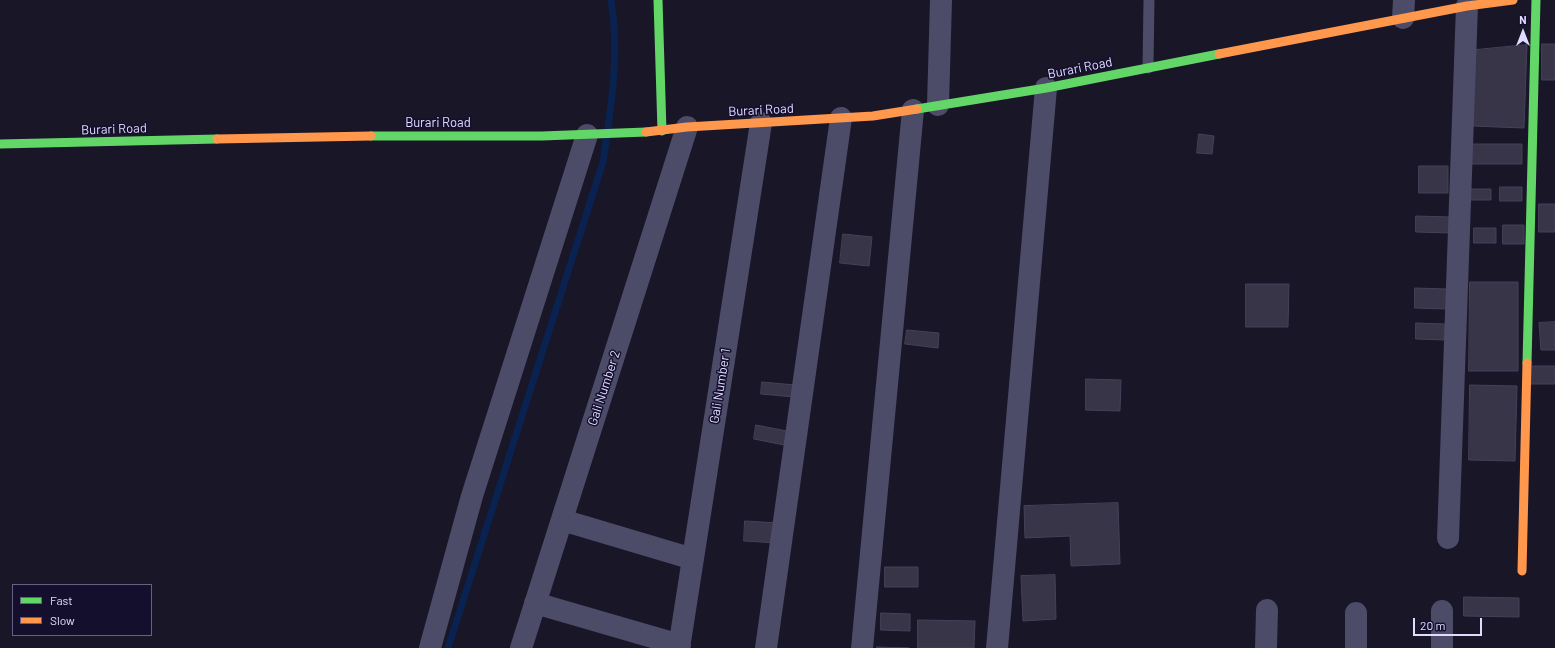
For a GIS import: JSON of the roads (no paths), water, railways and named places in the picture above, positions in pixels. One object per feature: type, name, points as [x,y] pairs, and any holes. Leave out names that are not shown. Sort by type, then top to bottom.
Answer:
[{"type":"main road","points":[[658,0],[662,131]]},
{"type":"main road","name":"Burari Road","points":[[0,144],[340,136],[595,135],[662,131],[687,127],[873,116],[1046,88],[1148,68],[1404,9],[1467,6],[1514,0]]},
{"type":"main road","points":[[1522,571],[1536,0]]},
{"type":"street","points":[[938,106],[942,0]]},
{"type":"street","points":[[1448,538],[1467,6]]},
{"type":"street","points":[[997,648],[1046,88]]},
{"type":"street","points":[[862,648],[913,110]]},
{"type":"street","points":[[766,648],[841,118]]},
{"type":"street","name":"Gali Number 1","points":[[679,646],[761,123]]},
{"type":"street","name":"Gali Number 2","points":[[522,648],[687,127]]},
{"type":"street","points":[[430,648],[472,496],[595,135]]},
{"type":"street","points":[[562,520],[693,559]]},
{"type":"street","points":[[536,604],[679,646]]},
{"type":"street","points":[[1266,648],[1267,610]]},
{"type":"street","points":[[1442,612],[1442,648]]},
{"type":"street","points":[[1356,613],[1356,648]]},
{"type":"lane","points":[[1148,68],[1149,0]]},
{"type":"waterway","points":[[448,648],[603,162],[615,61],[614,20],[611,0]]}]
